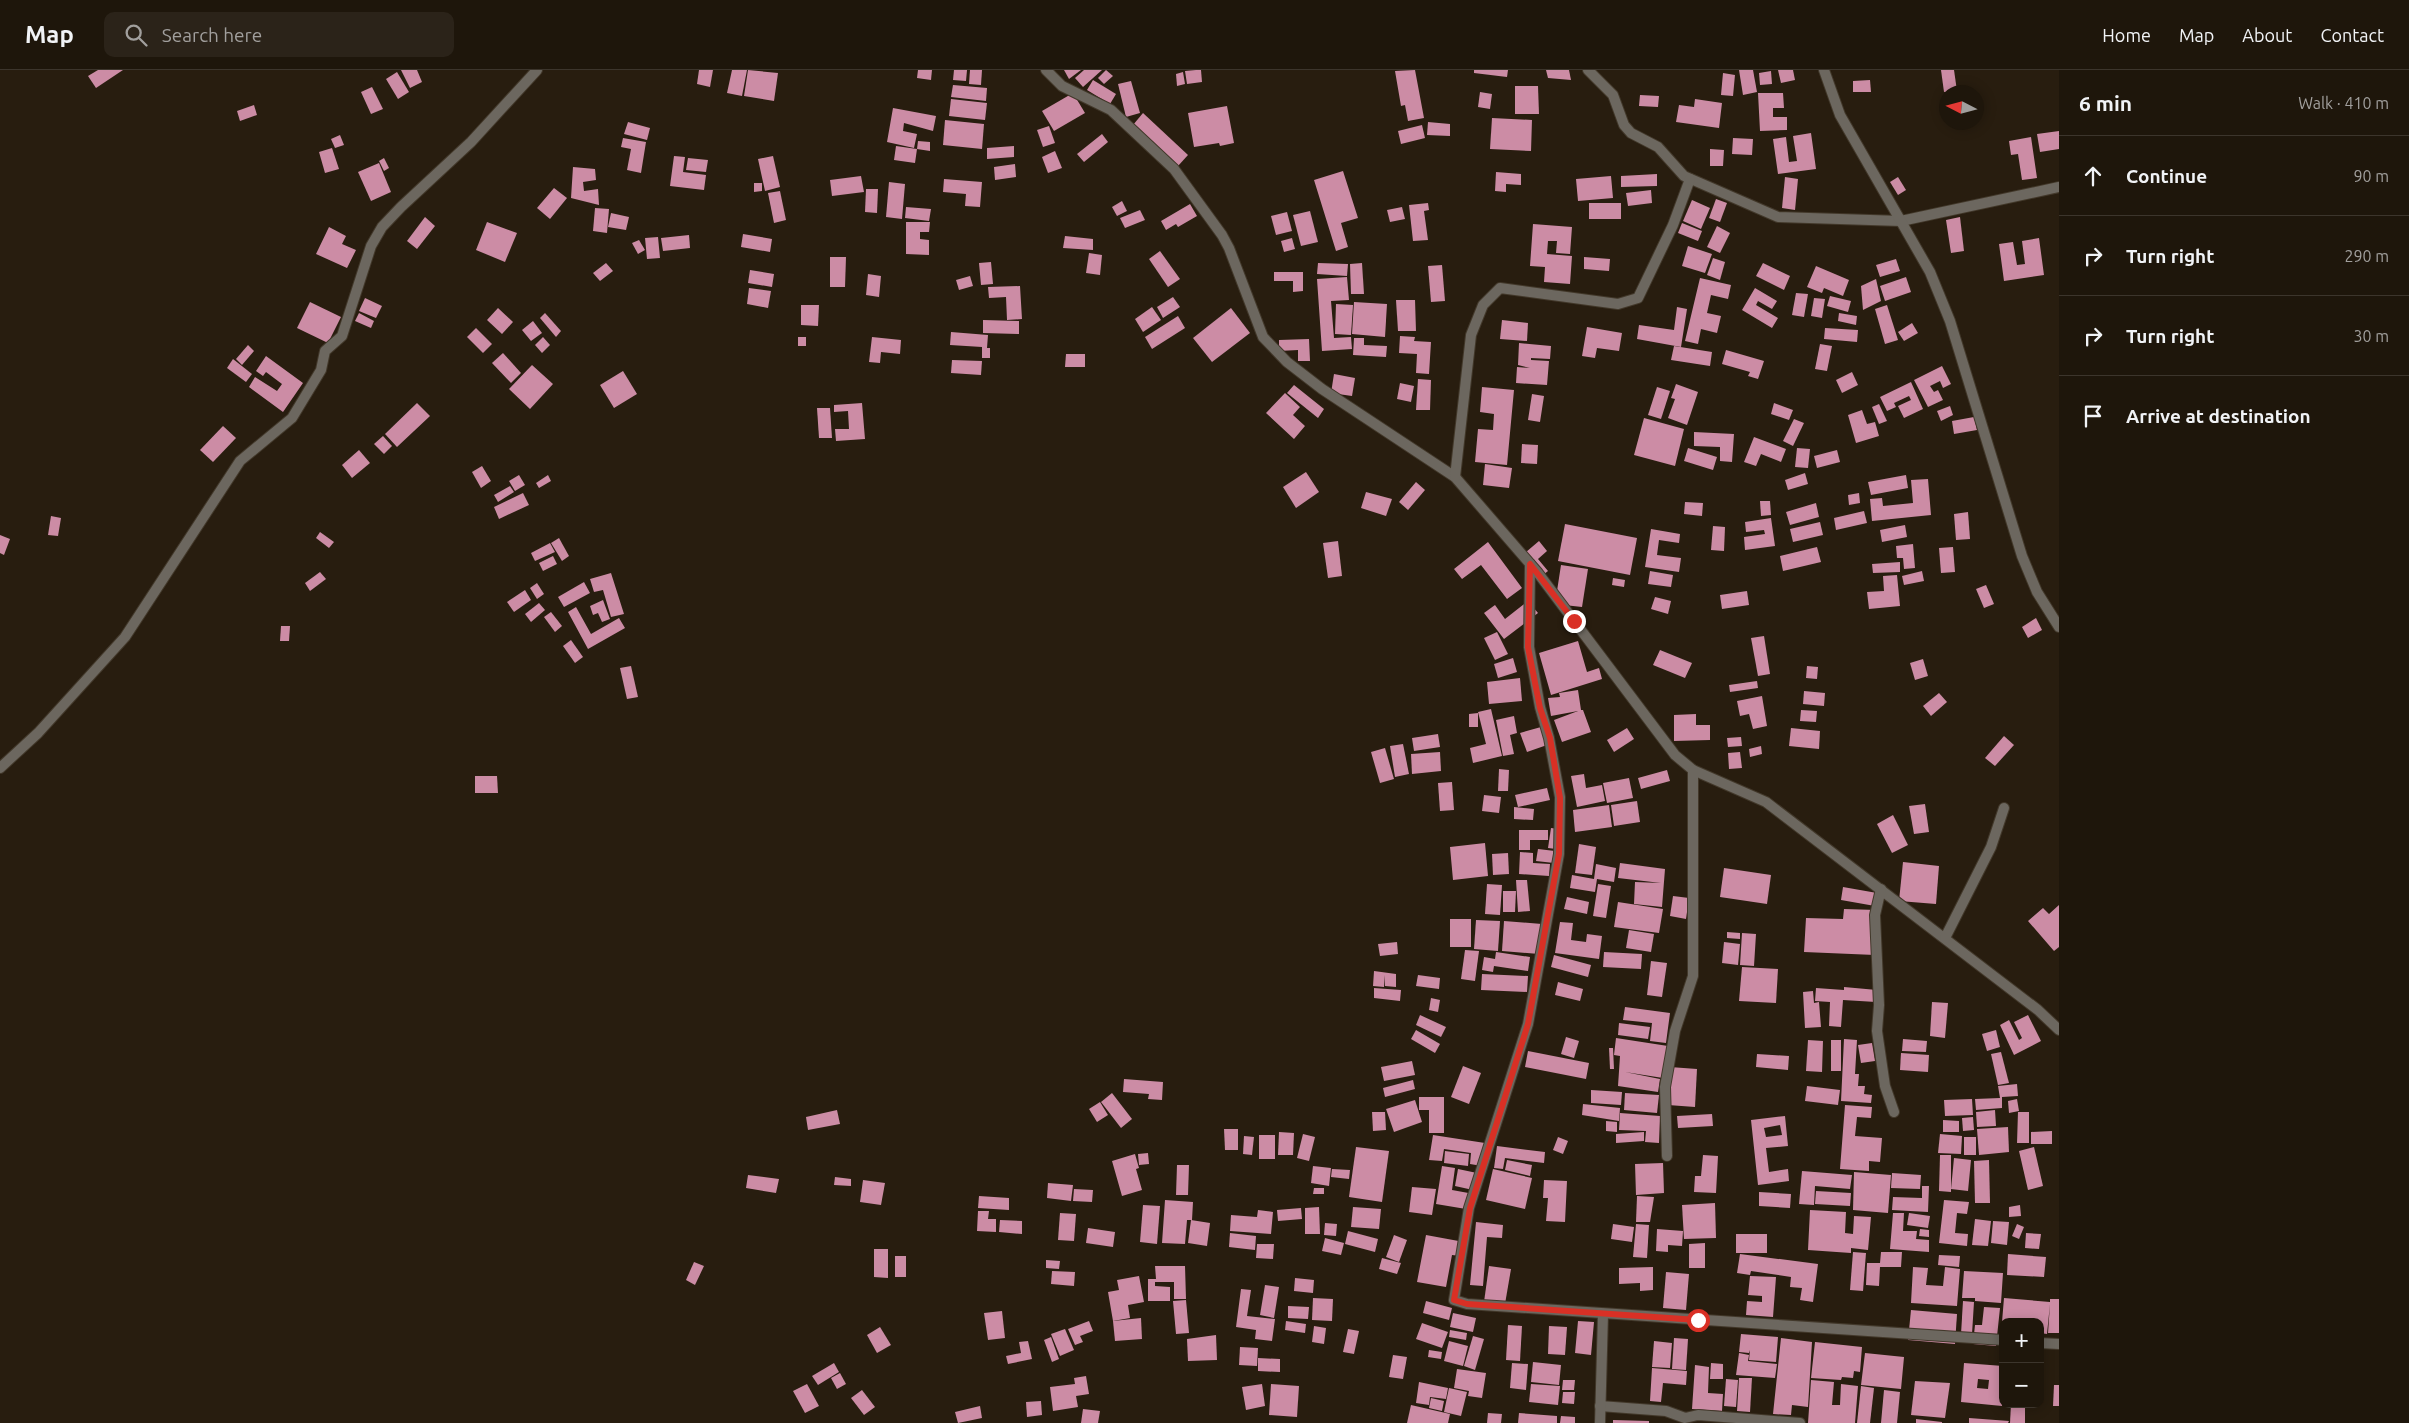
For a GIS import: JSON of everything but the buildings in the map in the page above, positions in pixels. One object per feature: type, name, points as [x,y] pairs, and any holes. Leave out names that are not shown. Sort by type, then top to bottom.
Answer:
[{"type":"street","points":[[0,768],[38,733],[125,637],[240,461],[292,418],[321,370],[324,351],[342,336],[371,246],[382,227],[400,207],[471,142],[537,70]]},
{"type":"street","points":[[1046,70],[1062,86],[1111,110],[1174,169],[1222,234],[1263,337],[1287,362],[1322,389],[1455,477],[1530,564],[1675,755],[1693,770],[1766,802],[2038,1010],[2059,1030]]},
{"type":"street","points":[[1588,70],[1613,95],[1624,124],[1631,133],[1658,147],[1690,179],[1778,217],[1901,221],[2059,187]]},
{"type":"street","points":[[1824,70],[1840,115],[1930,272],[1950,321],[2022,556],[2037,592],[2059,627]]},
{"type":"street","points":[[1455,477],[1471,335],[1484,305],[1500,288],[1618,304],[1638,298],[1673,225],[1690,179]]},
{"type":"street","points":[[1530,564],[1528,647],[1540,708],[1550,738],[1560,798],[1559,854],[1528,1024],[1470,1208],[1454,1300],[1467,1304],[1603,1314],[1999,1340]]},
{"type":"street","points":[[1667,1156],[1665,1087],[1675,1031],[1693,976],[1693,770]]},
{"type":"street","points":[[1945,938],[1991,847],[2004,808]]},
{"type":"street","points":[[1881,889],[1875,915],[1879,1005],[1877,1031],[1885,1086],[1894,1112]]},
{"type":"street","points":[[1600,1423],[1603,1314]]},
{"type":"street","points":[[2044,1343],[2059,1344]]},
{"type":"street","points":[[1600,1406],[1666,1411],[1685,1418],[1698,1415],[1800,1423]]},
{"type":"route","points":[[1574,621],[1530,564],[1528,647],[1540,708],[1550,738],[1560,798],[1559,854],[1528,1024],[1470,1208],[1454,1291],[1454,1300],[1467,1304],[1698,1320]]}]
